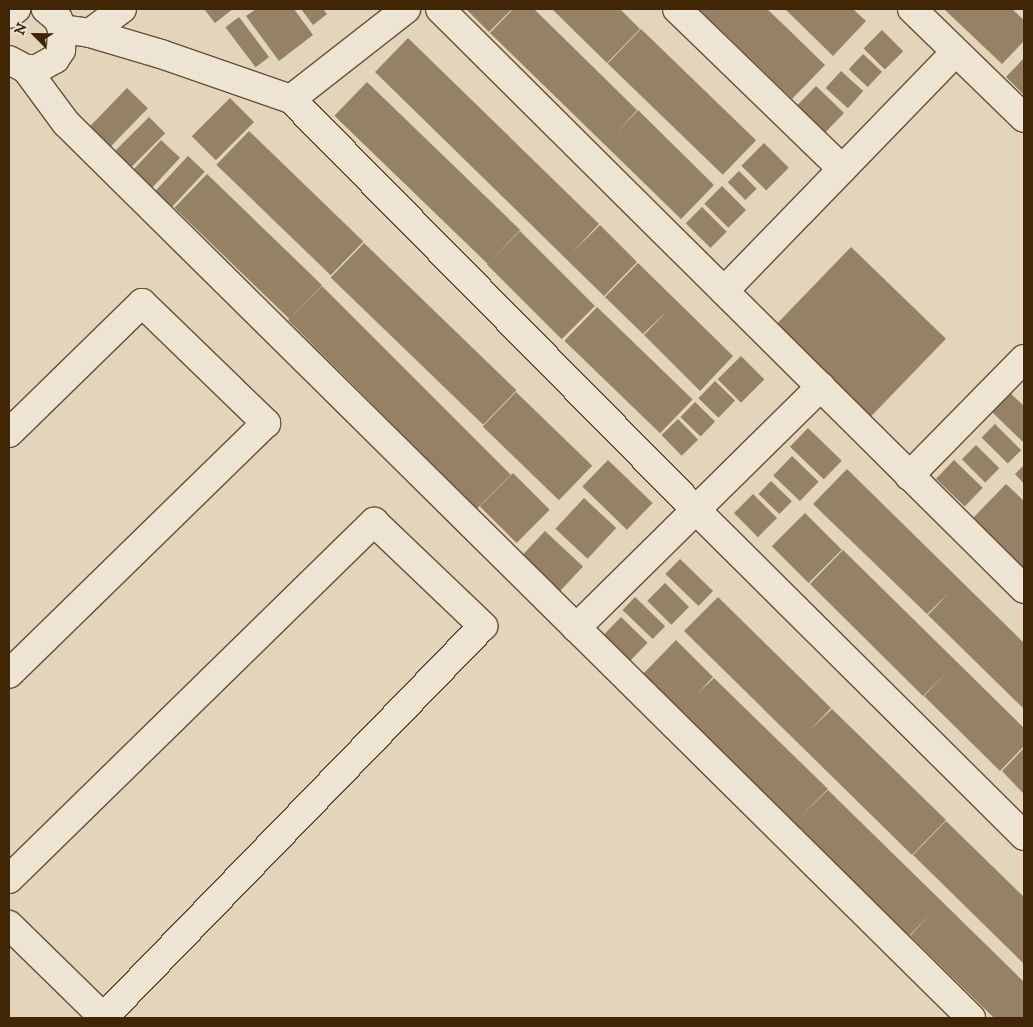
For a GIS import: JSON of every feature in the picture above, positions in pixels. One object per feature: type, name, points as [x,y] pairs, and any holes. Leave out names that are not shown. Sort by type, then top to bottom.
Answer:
[{"type":"street","points":[[9,14],[16,9]]},
{"type":"street","points":[[90,33],[122,9]]},
{"type":"street","points":[[291,99],[406,9]]},
{"type":"street","points":[[440,9],[1024,589]]},
{"type":"street","points":[[677,9],[842,169]]},
{"type":"street","points":[[912,9],[1024,118]]},
{"type":"street","points":[[54,19],[90,33],[291,99],[695,509],[1024,836]]},
{"type":"street","points":[[17,65],[47,66],[55,59],[61,50],[54,19]]},
{"type":"street","points":[[724,291],[955,52]]},
{"type":"street","points":[[17,65],[66,124],[971,1018]]},
{"type":"street","points":[[9,433],[142,303],[266,423],[9,674]]},
{"type":"street","points":[[909,476],[1024,359]]},
{"type":"street","points":[[576,628],[821,386]]},
{"type":"street","points":[[9,879],[374,522],[483,626],[98,1018],[9,925]]},
{"type":"building","points":[[204,9],[233,9],[215,23]]},
{"type":"building","points":[[256,9],[294,9],[313,35],[279,61],[246,16]]},
{"type":"building","points":[[301,9],[323,9],[327,14],[313,25]]},
{"type":"building","points":[[466,9],[512,9],[489,32]]},
{"type":"building","points":[[513,9],[534,9],[637,110],[615,134],[638,110],[714,185],[681,219],[490,33]]},
{"type":"building","points":[[552,9],[620,9],[640,29],[607,63]]},
{"type":"building","points":[[699,9],[767,9],[825,65],[792,99]]},
{"type":"building","points":[[785,9],[853,9],[866,21],[833,56]]},
{"type":"building","points":[[944,9],[1012,9],[1024,20],[1024,41],[1002,64]]},
{"type":"building","points":[[239,17],[269,57],[256,67],[225,27]]},
{"type":"building","points":[[641,29],[756,140],[723,175],[608,64]]},
{"type":"building","points":[[882,30],[903,51],[885,70],[864,48]]},
{"type":"building","points":[[408,38],[599,224],[571,254],[600,225],[637,262],[604,296],[375,72]]},
{"type":"building","points":[[863,54],[882,72],[868,87],[849,69]]},
{"type":"building","points":[[1024,58],[1024,95],[1006,77]]},
{"type":"building","points":[[841,71],[863,91],[848,108],[826,88]]},
{"type":"building","points":[[367,82],[520,230],[488,264],[334,116]]},
{"type":"building","points":[[816,86],[844,113],[823,135],[795,108]]},
{"type":"building","points":[[127,88],[148,108],[102,156],[81,135]]},
{"type":"building","points":[[230,98],[254,122],[216,160],[192,136]]},
{"type":"building","points":[[149,117],[165,133],[126,173],[109,157]]},
{"type":"building","points":[[249,131],[363,241],[331,275],[216,165]]},
{"type":"building","points":[[161,140],[180,158],[151,189],[132,171]]},
{"type":"building","points":[[764,143],[789,168],[766,190],[741,166]]},
{"type":"building","points":[[188,156],[205,172],[171,208],[154,193]]},
{"type":"building","points":[[739,171],[757,189],[745,200],[728,182]]},
{"type":"building","points":[[207,174],[322,285],[289,319],[174,208]]},
{"type":"building","points":[[722,186],[746,210],[728,228],[704,204]]},
{"type":"building","points":[[702,207],[727,232],[710,248],[686,223]]},
{"type":"building","points":[[520,231],[595,306],[562,339],[487,264]]},
{"type":"building","points":[[364,243],[517,390],[483,425],[331,278]]},
{"type":"building","points":[[851,247],[946,339],[871,416],[776,325]]},
{"type":"building","points":[[638,263],[733,356],[700,391],[644,335],[667,311],[643,334],[605,297]]},
{"type":"building","points":[[322,286],[511,475],[477,509],[288,320]]},
{"type":"building","points":[[597,307],[693,399],[660,433],[564,341]]},
{"type":"building","points":[[741,356],[764,379],[741,403],[718,379]]},
{"type":"building","points":[[715,381],[735,400],[718,418],[698,398]]},
{"type":"building","points":[[1008,391],[1024,406],[1024,443],[990,410]]},
{"type":"building","points":[[516,392],[592,466],[559,500],[483,427]]},
{"type":"building","points":[[695,402],[715,421],[701,437],[680,417]]},
{"type":"building","points":[[678,419],[698,440],[682,456],[661,435]]},
{"type":"building","points":[[995,424],[1021,450],[1008,464],[982,437]]},
{"type":"building","points":[[808,428],[842,461],[824,479],[790,447]]},
{"type":"building","points":[[976,445],[999,468],[985,482],[962,459]]},
{"type":"building","points":[[792,456],[819,482],[800,501],[773,475]]},
{"type":"building","points":[[608,460],[653,503],[627,530],[582,487]]},
{"type":"building","points":[[954,460],[983,488],[965,506],[936,479]]},
{"type":"building","points":[[1024,465],[1024,484],[1015,474]]},
{"type":"building","points":[[847,469],[1024,643],[1024,709],[928,615],[949,593],[927,614],[813,504]]},
{"type":"building","points":[[513,473],[550,510],[517,543],[480,506]]},
{"type":"building","points":[[771,481],[792,501],[779,514],[758,494]]},
{"type":"building","points":[[1006,484],[1024,501],[1024,568],[973,518]]},
{"type":"building","points":[[753,494],[777,518],[758,537],[734,513]]},
{"type":"building","points":[[584,498],[616,528],[588,559],[555,529]]},
{"type":"building","points":[[805,513],[842,550],[809,583],[772,546]]},
{"type":"building","points":[[545,531],[583,566],[558,594],[520,558]]},
{"type":"building","points":[[843,550],[1024,728],[1024,746],[1000,771],[924,696],[947,672],[923,696],[810,584]]},
{"type":"building","points":[[680,559],[713,591],[699,606],[665,574]]},
{"type":"building","points":[[665,583],[689,607],[671,625],[647,601]]},
{"type":"building","points":[[635,597],[665,626],[653,639],[622,610]]},
{"type":"building","points":[[718,597],[831,708],[810,730],[832,709],[946,820],[912,855],[684,631]]},
{"type":"building","points":[[621,617],[648,643],[627,664],[600,639]]},
{"type":"building","points":[[676,640],[713,677],[698,693],[714,678],[828,789],[799,818],[828,790],[1024,982],[1024,1018],[994,1018],[910,936],[932,912],[909,936],[643,674]]},
{"type":"building","points":[[1024,748],[1024,794],[1002,771]]},
{"type":"building","points":[[946,821],[1024,897],[1024,964],[913,855]]}]
